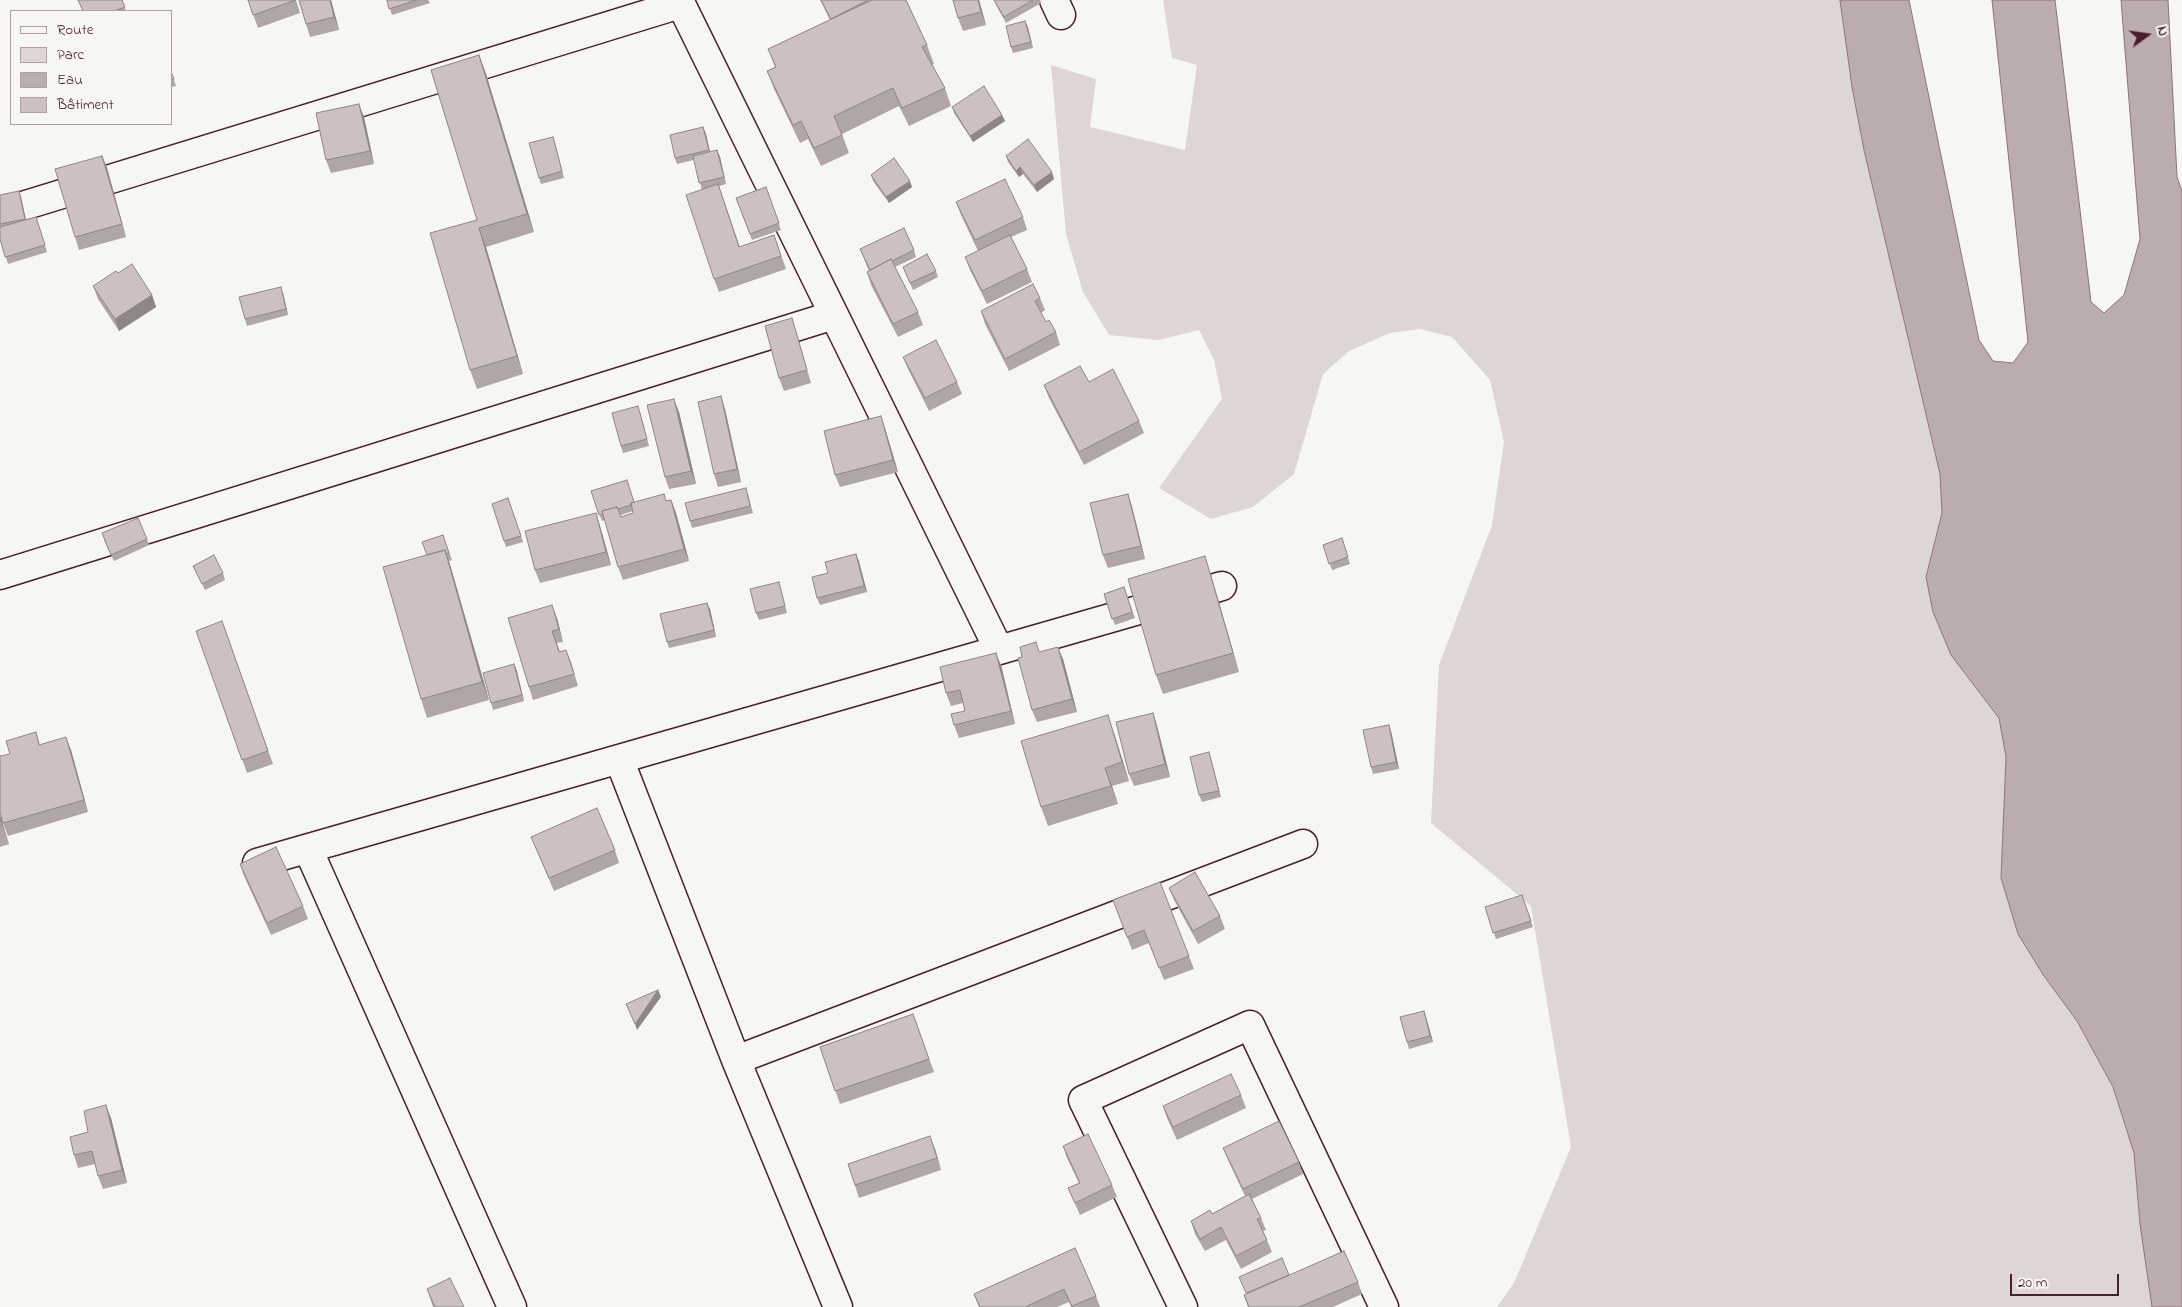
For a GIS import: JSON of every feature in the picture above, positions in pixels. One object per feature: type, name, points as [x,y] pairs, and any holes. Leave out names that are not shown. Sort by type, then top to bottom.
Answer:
[{"type":"street","points":[[0,213],[679,2],[999,650]]},
{"type":"street","points":[[0,575],[834,315]]},
{"type":"street","points":[[257,863],[1222,586]]},
{"type":"street","points":[[619,759],[736,1060],[838,1307]]},
{"type":"street","points":[[736,1060],[1303,844]]},
{"type":"street","points":[[308,849],[512,1307]]},
{"type":"street","points":[[1182,1307],[1083,1100],[1250,1025],[1384,1307]]},
{"type":"green space","points":[[1163,0],[1840,0],[1852,87],[1864,150],[1940,474],[1942,513],[1926,577],[1933,612],[1951,655],[1999,717],[2006,757],[2001,878],[2018,934],[2044,976],[2077,1021],[2113,1087],[2134,1153],[2140,1224],[2152,1307],[1497,1307],[1514,1283],[1571,1147],[1531,906],[1431,823],[1439,665],[1492,525],[1504,442],[1490,380],[1452,337],[1420,329],[1390,333],[1349,351],[1323,374],[1294,474],[1253,507],[1211,519],[1159,488],[1222,399],[1214,360],[1199,330],[1158,340],[1109,335],[1083,292],[1066,234],[1051,65],[1096,79],[1090,127],[1185,150],[1197,65],[1172,58]]},
{"type":"water","points":[[1840,0],[1909,0],[1979,340],[1993,361],[2013,363],[2028,342],[1992,0],[2055,0],[2091,302],[2104,313],[2124,295],[2140,239],[2121,0],[2168,0],[2177,177],[2182,191],[2182,1307],[2152,1307],[2140,1224],[2134,1153],[2113,1087],[2077,1021],[2044,976],[2018,934],[2001,878],[2006,757],[1999,718],[1951,655],[1933,612],[1926,577],[1942,513],[1940,474],[1864,150],[1852,87]]},
{"type":"building","points":[[78,0],[122,0],[125,7],[117,10],[83,10]]},
{"type":"building","points":[[248,0],[296,0],[253,15]]},
{"type":"building","points":[[299,0],[330,0],[334,17],[306,24]]},
{"type":"building","points":[[387,0],[417,0],[389,9]]},
{"type":"building","points":[[821,0],[868,0],[831,19]]},
{"type":"building","points":[[872,0],[906,0],[927,45],[922,47],[945,88],[902,108],[893,88],[834,116],[842,135],[814,148],[801,121],[793,125],[767,71],[776,67],[768,49]]},
{"type":"building","points":[[953,0],[978,0],[981,12],[958,18]]},
{"type":"building","points":[[994,0],[1033,0],[1004,17]]},
{"type":"building","points":[[1025,21],[1031,42],[1011,47],[1006,26]]},
{"type":"building","points":[[479,55],[527,214],[479,228],[517,356],[470,370],[430,233],[477,220],[431,70]]},
{"type":"building","points":[[984,86],[1002,115],[970,136],[952,107]]},
{"type":"building","points":[[359,104],[370,151],[326,160],[316,113]]},
{"type":"building","points":[[703,127],[709,150],[675,158],[670,135]]},
{"type":"building","points":[[553,137],[562,171],[539,178],[529,143]]},
{"type":"building","points":[[1028,139],[1052,172],[1034,185],[1020,167],[1016,171],[1006,156]]},
{"type":"building","points":[[717,150],[724,177],[699,183],[693,156]]},
{"type":"building","points":[[102,156],[122,224],[75,237],[55,169]]},
{"type":"building","points":[[894,158],[910,181],[886,197],[871,175]]},
{"type":"building","points":[[1005,179],[1023,217],[975,240],[956,202]]},
{"type":"building","points":[[718,184],[739,247],[774,235],[781,256],[714,279],[686,195]]},
{"type":"building","points":[[766,187],[779,223],[750,234],[736,198]]},
{"type":"building","points":[[19,191],[25,219],[0,224],[0,195]]},
{"type":"building","points":[[36,217],[45,245],[5,257],[0,239],[0,227]]},
{"type":"building","points":[[904,228],[914,250],[870,270],[860,249]]},
{"type":"building","points":[[1010,235],[1027,269],[982,291],[965,257]]},
{"type":"building","points":[[927,254],[936,271],[910,283],[903,267]]},
{"type":"building","points":[[891,259],[918,312],[893,324],[867,272]]},
{"type":"building","points":[[132,264],[152,295],[115,319],[93,286],[116,271],[118,273]]},
{"type":"building","points":[[1033,284],[1040,298],[1035,301],[1046,322],[1049,320],[1056,332],[1005,359],[981,311]]},
{"type":"building","points":[[281,287],[286,309],[245,319],[239,297]]},
{"type":"building","points":[[792,318],[807,370],[779,378],[765,326]]},
{"type":"building","points":[[936,340],[957,382],[925,398],[903,357]]},
{"type":"building","points":[[1080,366],[1089,382],[1113,369],[1139,421],[1079,452],[1044,385]]},
{"type":"building","points":[[721,396],[737,469],[714,474],[698,402]]},
{"type":"building","points":[[674,399],[691,471],[665,477],[647,405]]},
{"type":"building","points":[[638,406],[647,439],[621,446],[612,413]]},
{"type":"building","points":[[881,416],[893,460],[835,475],[824,431]]},
{"type":"building","points":[[627,480],[634,502],[631,505],[618,509],[617,507],[602,511],[603,514],[599,515],[591,491]]},
{"type":"building","points":[[746,488],[750,506],[690,521],[685,503]]},
{"type":"building","points":[[664,494],[666,501],[671,500],[684,549],[618,567],[602,511],[617,507],[621,517],[633,513],[631,503]]},
{"type":"building","points":[[1128,494],[1141,546],[1103,555],[1090,503]]},
{"type":"building","points":[[508,498],[521,536],[504,541],[492,504]]},
{"type":"building","points":[[596,513],[606,552],[535,570],[525,531]]},
{"type":"building","points":[[138,518],[147,539],[111,555],[102,533]]},
{"type":"building","points":[[443,535],[449,553],[446,554],[445,550],[427,555],[422,542]]},
{"type":"building","points":[[1342,538],[1348,557],[1329,564],[1323,545]]},
{"type":"building","points":[[445,550],[482,682],[421,699],[383,567]]},
{"type":"building","points":[[856,554],[864,586],[817,598],[812,577],[828,573],[825,562]]},
{"type":"building","points":[[214,555],[223,573],[202,584],[193,566]]},
{"type":"building","points":[[1205,556],[1233,653],[1156,675],[1128,579]]},
{"type":"building","points":[[779,582],[785,606],[756,613],[750,589]]},
{"type":"building","points":[[1124,587],[1132,612],[1112,619],[1104,594]]},
{"type":"building","points":[[707,603],[714,630],[667,642],[660,614]]},
{"type":"building","points":[[552,605],[559,629],[552,631],[559,652],[566,650],[574,674],[529,687],[508,618]]},
{"type":"building","points":[[222,621],[268,751],[242,760],[196,631]]},
{"type":"building","points":[[1036,642],[1039,652],[1058,647],[1072,699],[1032,710],[1018,658],[1022,657],[1020,647]]},
{"type":"building","points":[[996,653],[1011,711],[954,725],[951,714],[965,711],[960,690],[946,693],[940,667]]},
{"type":"building","points":[[514,664],[522,695],[491,703],[483,673]]},
{"type":"building","points":[[1153,713],[1165,764],[1129,774],[1116,722]]},
{"type":"building","points":[[1108,715],[1122,762],[1105,768],[1111,786],[1041,807],[1021,741]]},
{"type":"building","points":[[1389,725],[1396,762],[1371,767],[1363,730]]},
{"type":"building","points":[[36,732],[39,745],[66,737],[84,800],[3,823],[0,812],[0,756],[10,754],[6,741]]},
{"type":"building","points":[[1209,752],[1219,791],[1199,795],[1190,757]]},
{"type":"building","points":[[597,808],[615,850],[549,878],[531,837]]},
{"type":"building","points":[[276,847],[303,906],[267,923],[240,864]]},
{"type":"building","points":[[1195,872],[1220,916],[1193,931],[1169,888]]},
{"type":"building","points":[[1160,882],[1189,956],[1159,968],[1144,930],[1127,937],[1113,900]]},
{"type":"building","points":[[1522,895],[1531,921],[1493,933],[1485,907]]},
{"type":"building","points":[[658,990],[635,1024],[626,1004]]},
{"type":"building","points":[[1424,1011],[1430,1036],[1407,1042],[1400,1017]]},
{"type":"building","points":[[913,1014],[929,1059],[835,1091],[820,1047]]},
{"type":"building","points":[[1231,1074],[1241,1095],[1173,1127],[1163,1106]]},
{"type":"building","points":[[106,1105],[122,1170],[98,1176],[92,1151],[74,1155],[70,1137],[88,1132],[84,1111]]},
{"type":"building","points":[[1279,1121],[1299,1162],[1243,1189],[1223,1148]]},
{"type":"building","points":[[1088,1134],[1112,1185],[1075,1203],[1068,1188],[1080,1183],[1063,1146]]},
{"type":"building","points":[[930,1136],[937,1158],[855,1185],[848,1164]]},
{"type":"building","points":[[1249,1194],[1261,1218],[1257,1219],[1267,1240],[1236,1256],[1221,1227],[1200,1239],[1191,1221],[1210,1210],[1212,1214]]},
{"type":"building","points":[[1075,1248],[1096,1296],[1072,1306],[1064,1289],[1025,1307],[980,1307],[974,1294]]},
{"type":"building","points":[[1344,1251],[1358,1282],[1299,1307],[1249,1307],[1244,1295]]},
{"type":"building","points":[[1282,1258],[1289,1275],[1246,1293],[1239,1277]]},
{"type":"building","points":[[450,1278],[464,1307],[435,1307],[427,1289]]}]
